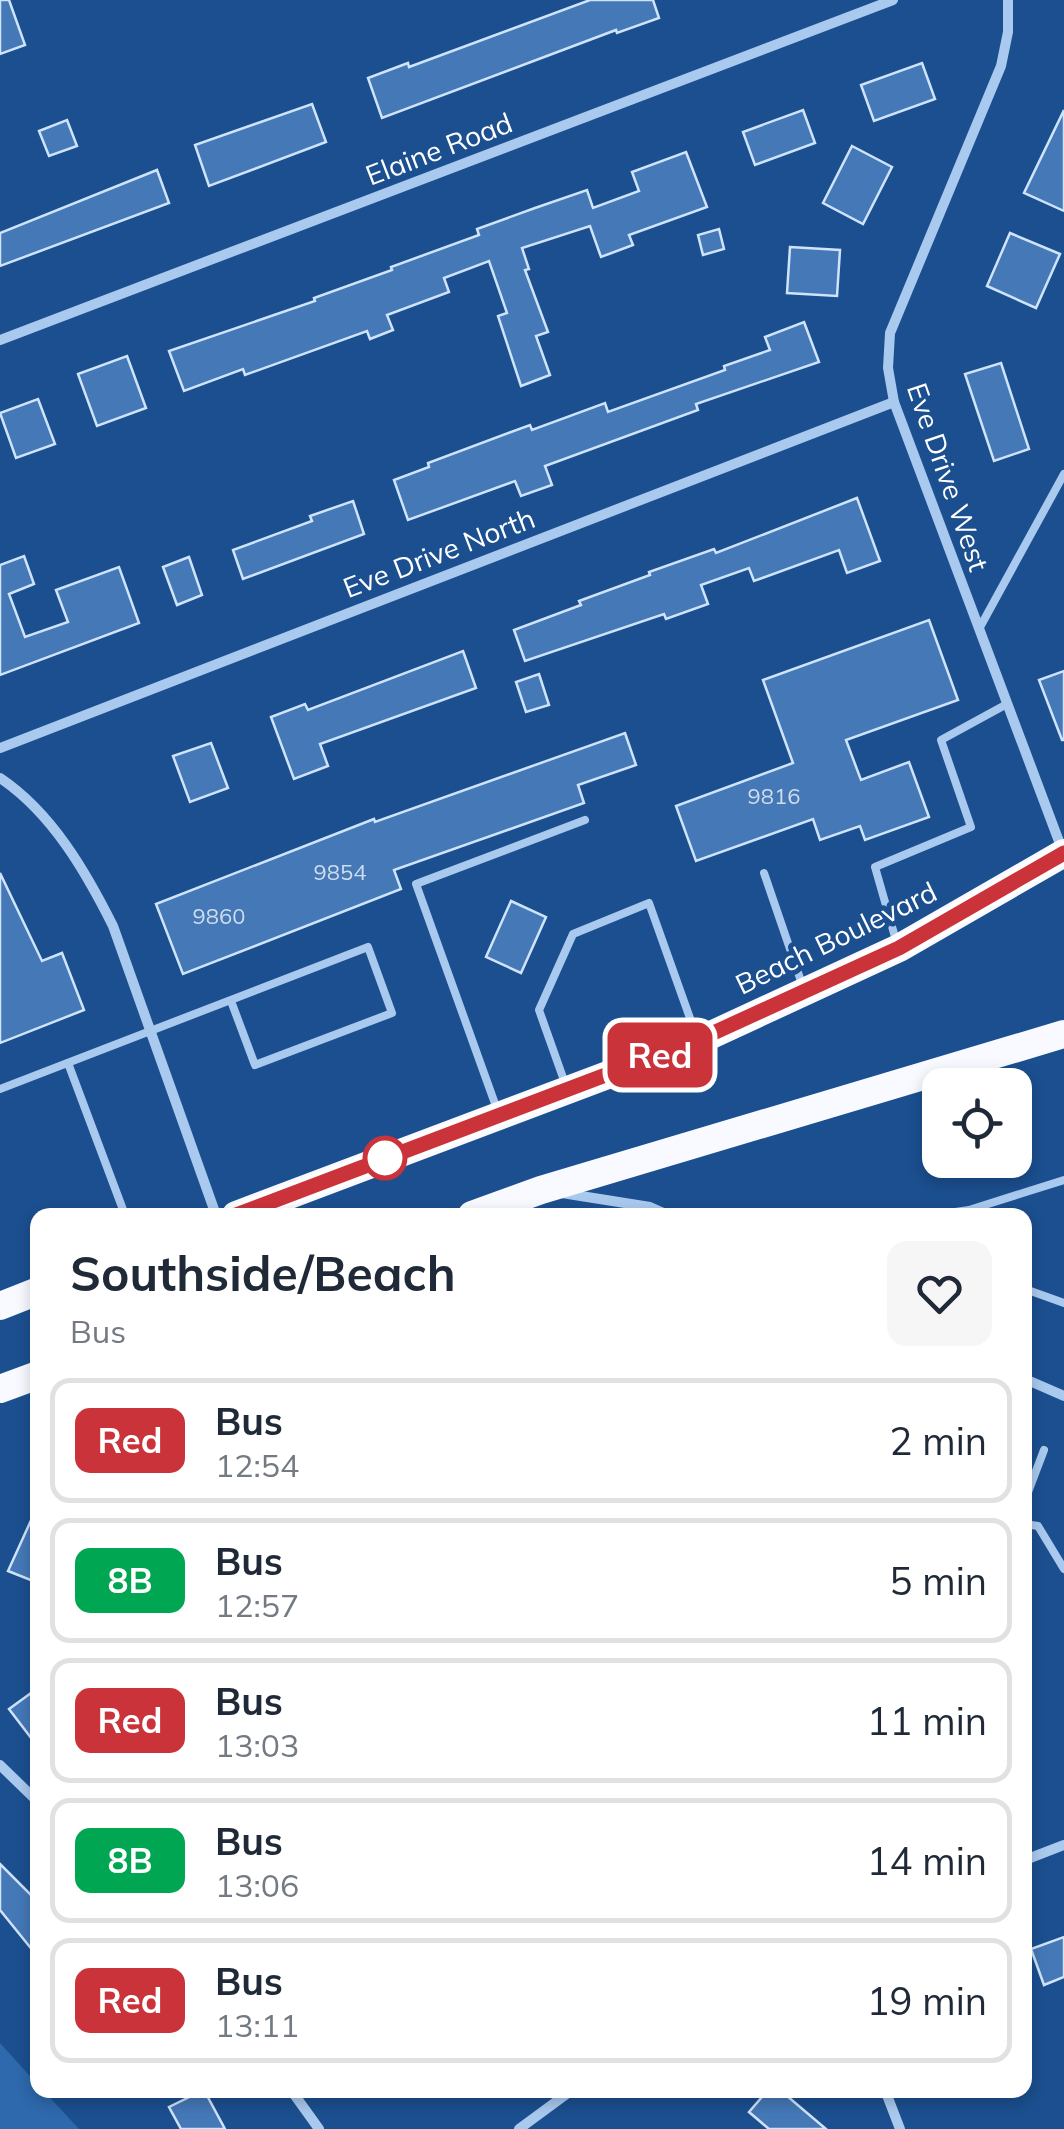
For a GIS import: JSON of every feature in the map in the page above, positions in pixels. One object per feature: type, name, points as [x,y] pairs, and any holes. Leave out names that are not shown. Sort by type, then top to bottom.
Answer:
[{"type":"highway","name":"Beach Boulevard","points":[[255,1208],[698,1040],[899,948],[1064,853]]},
{"type":"highway","points":[[491,1208],[1064,1034]]},
{"type":"highway","points":[[0,1306],[30,1294]]},
{"type":"highway","points":[[0,1389],[30,1378]]},
{"type":"street","name":"Elaine Road","points":[[0,340],[893,0]]},
{"type":"street","name":"Eve Drive West","points":[[1008,0],[1008,32],[1001,66],[890,333],[888,368],[894,402],[1064,853]]},
{"type":"street","name":"Eve Drive North","points":[[0,748],[894,402]]},
{"type":"street","points":[[0,778],[47,822],[93,886],[113,926],[213,1208]]},
{"type":"street","points":[[541,1190],[652,1208]]},
{"type":"street","points":[[1032,1382],[1064,1396]]},
{"type":"street","points":[[0,1765],[30,1794]]},
{"type":"street","points":[[1032,1857],[1064,1845]]},
{"type":"street","points":[[296,2098],[318,2129]]},
{"type":"street","points":[[519,2129],[561,2098]]},
{"type":"street","points":[[888,2098],[900,2129]]},
{"type":"lane","points":[[979,629],[1064,474]]},
{"type":"lane","points":[[899,948],[875,867],[971,828],[940,740],[1008,704]]},
{"type":"lane","points":[[499,1116],[416,884],[585,820]]},
{"type":"lane","points":[[764,873],[805,993]]},
{"type":"lane","points":[[568,1090],[539,1010],[573,934],[650,904],[698,1040]]},
{"type":"lane","points":[[0,1089],[368,946],[392,1013],[255,1065],[230,1000]]},
{"type":"lane","points":[[68,1063],[123,1208]]},
{"type":"lane","points":[[981,1208],[1064,1180]]},
{"type":"lane","points":[[1032,1292],[1064,1303]]},
{"type":"lane","points":[[1032,1482],[1044,1450]]},
{"type":"lane","points":[[1032,1525],[1038,1526],[1064,1569]]},
{"type":"shaded area","points":[[0,2043],[30,2076],[30,2098],[50,2098],[79,2129],[0,2129]]},
{"type":"building","points":[[0,0],[9,0],[25,45],[0,54]]},
{"type":"building","points":[[590,0],[653,0],[659,18],[617,33],[616,30],[382,118],[368,78],[408,63],[409,67]]},
{"type":"building","points":[[922,63],[935,99],[874,121],[861,85]]},
{"type":"building","points":[[312,104],[326,142],[209,186],[195,145]]},
{"type":"building","points":[[803,110],[815,143],[755,165],[743,132]]},
{"type":"building","points":[[1064,110],[1064,211],[1024,193]]},
{"type":"building","points":[[67,120],[77,146],[49,156],[39,131]]},
{"type":"building","points":[[852,146],[892,167],[863,224],[823,203]]},
{"type":"building","points":[[686,152],[707,207],[629,235],[633,245],[601,257],[590,226],[522,248],[529,269],[525,270],[548,332],[536,336],[550,375],[521,386],[498,316],[507,313],[489,261],[444,278],[449,292],[387,315],[393,330],[370,339],[367,331],[245,375],[243,369],[184,391],[169,351],[315,301],[314,298],[392,270],[391,267],[479,235],[477,229],[587,190],[593,208],[639,191],[632,172]]},
{"type":"building","points":[[157,170],[169,203],[0,266],[0,233]]},
{"type":"building","points":[[719,229],[724,249],[703,255],[698,235]]},
{"type":"building","points":[[1010,233],[1060,254],[1036,308],[987,286]]},
{"type":"building","points":[[790,247],[840,250],[837,296],[787,293]]},
{"type":"building","points":[[804,322],[819,362],[696,404],[698,410],[545,466],[552,485],[521,496],[515,481],[408,520],[394,480],[429,467],[428,463],[530,425],[532,430],[605,403],[608,412],[725,370],[724,366],[770,350],[765,337]]},
{"type":"building","points":[[127,356],[146,408],[97,426],[78,374]]},
{"type":"building","points":[[1001,363],[1029,449],[994,461],[965,374]]},
{"type":"building","points":[[38,399],[55,444],[16,458],[0,413]]},
{"type":"building","points":[[857,498],[880,561],[847,573],[839,550],[754,581],[749,568],[701,585],[708,604],[666,619],[664,614],[525,661],[514,630],[581,605],[579,601],[650,575],[649,572],[714,549],[716,553]]},
{"type":"building","points":[[353,501],[364,534],[243,579],[233,550],[312,521],[310,516]]},
{"type":"building","points":[[24,556],[34,584],[9,594],[25,637],[68,622],[56,590],[119,567],[139,623],[0,675],[0,565]]},
{"type":"building","points":[[189,557],[202,595],[177,605],[163,567]]},
{"type":"building","points":[[929,620],[958,700],[846,740],[861,780],[909,762],[929,817],[865,840],[860,826],[820,840],[813,819],[696,861],[676,806],[793,763],[763,680]]},
{"type":"building","points":[[463,651],[476,688],[320,744],[328,766],[294,779],[271,717],[305,704],[308,710]]},
{"type":"building","points":[[1064,671],[1064,740],[1062,740],[1039,680]]},
{"type":"building","points":[[539,674],[549,705],[526,712],[516,682]]},
{"type":"building","points":[[625,733],[636,765],[578,785],[584,803],[394,870],[401,889],[183,974],[156,904],[374,819],[375,822]]},
{"type":"building","points":[[211,743],[228,788],[190,802],[173,756]]},
{"type":"building","points":[[0,873],[42,961],[62,953],[84,1010],[0,1043]]},
{"type":"building","points":[[511,901],[546,917],[521,973],[486,957]]},
{"type":"building","points":[[30,1523],[30,1580],[8,1571]]},
{"type":"building","points":[[30,1694],[30,1737],[9,1709]]},
{"type":"building","points":[[0,1864],[30,1894],[30,1947],[0,1910]]},
{"type":"building","points":[[1064,1937],[1064,1977],[1044,1985],[1032,1949]]},
{"type":"building","points":[[188,2098],[208,2098],[225,2129],[181,2129],[169,2107]]},
{"type":"building","points":[[761,2098],[789,2098],[826,2129],[769,2129],[749,2112]]},
{"type":"bus line","name":"Red","points":[[254,1208],[698,1040],[899,948],[1064,853]]}]
